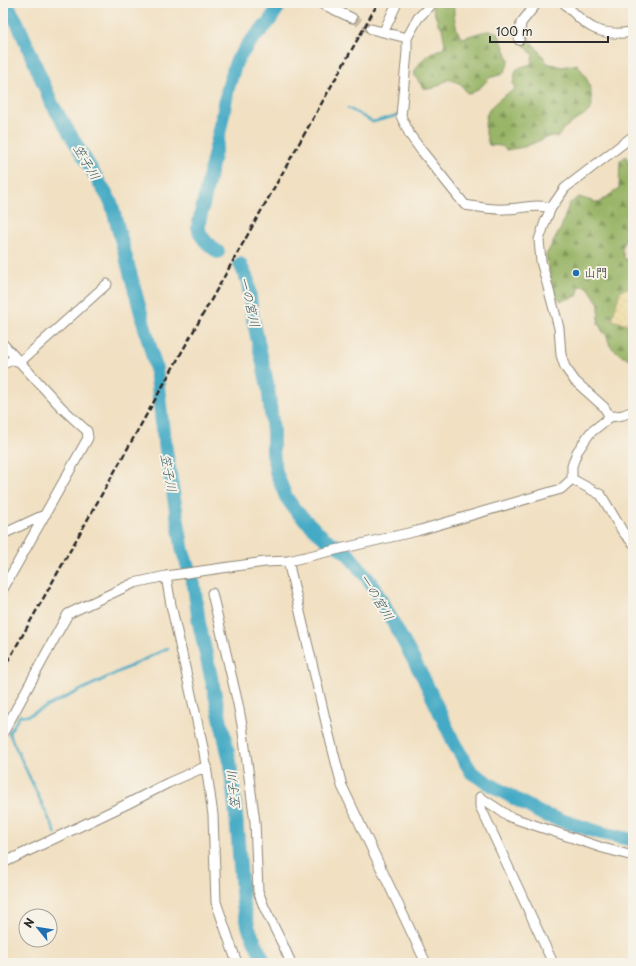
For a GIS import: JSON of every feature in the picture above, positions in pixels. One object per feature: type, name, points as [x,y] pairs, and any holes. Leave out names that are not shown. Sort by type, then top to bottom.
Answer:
[{"type":"street","points":[[320,3],[352,18]]},
{"type":"street","points":[[384,31],[397,3]]},
{"type":"street","points":[[433,3],[418,18],[407,38],[401,116],[413,139],[465,205],[504,209],[533,207],[551,208]]},
{"type":"street","points":[[519,40],[521,22],[538,3]]},
{"type":"street","points":[[564,3],[579,18],[594,29],[606,33],[620,34],[633,32]]},
{"type":"street","points":[[371,29],[378,32],[384,31],[407,38]]},
{"type":"street","points":[[610,417],[604,408],[575,381],[565,367],[561,355],[559,328],[539,250],[539,240],[551,208],[565,188],[633,136]]},
{"type":"street","points":[[20,362],[107,284]]},
{"type":"street","points":[[3,344],[62,408],[87,431],[88,438],[3,588]]},
{"type":"street","points":[[3,364],[13,360],[20,362]]},
{"type":"street","points":[[3,733],[68,614],[134,584],[166,576],[265,562],[288,561],[416,531],[561,489],[572,479],[572,466],[577,452],[590,433],[610,417],[623,415],[633,411]]},
{"type":"street","points":[[572,479],[601,495],[623,532],[633,544]]},
{"type":"street","points":[[3,534],[46,514]]},
{"type":"street","points":[[288,561],[342,786],[426,963]]},
{"type":"street","points":[[166,576],[171,605],[207,766],[213,815],[216,902],[237,963]]},
{"type":"street","points":[[212,593],[242,725],[256,822],[258,891],[264,907],[291,963]]},
{"type":"street","points":[[3,862],[127,804],[168,783],[207,766]]},
{"type":"street","points":[[553,963],[480,806],[480,797],[510,817],[603,848],[633,856]]},
{"type":"green space","points":[[436,3],[454,3],[456,26],[462,38],[485,31],[495,31],[498,33],[509,60],[503,74],[489,78],[482,86],[470,94],[467,93],[461,84],[449,79],[432,89],[423,88],[414,74],[416,69],[421,61],[432,52],[442,49],[445,44],[442,28],[438,23],[432,6]]},
{"type":"green space","points":[[528,37],[547,63],[562,67],[577,64],[585,75],[589,84],[592,107],[588,112],[563,129],[558,137],[551,136],[524,147],[506,150],[502,146],[489,145],[485,125],[486,117],[488,111],[493,105],[515,89],[513,84],[516,70],[531,64],[533,55],[522,42]]},
{"type":"green space","points":[[626,156],[633,170],[633,227],[627,231],[622,250],[625,260],[633,256],[633,359],[623,357],[610,346],[607,336],[598,323],[599,304],[588,287],[580,286],[577,296],[561,301],[554,295],[546,255],[561,228],[569,204],[579,197],[599,203],[619,188],[620,161]]},
{"type":"sand","points":[[626,288],[633,288],[633,326],[612,320],[620,291]]},
{"type":"waterway","name":"笠子川","points":[[6,3],[18,24],[52,104],[111,202],[156,369],[163,432],[183,552],[194,585],[199,623],[230,762],[243,905],[249,929],[265,963]]},
{"type":"waterway","name":"一の宮川","points":[[218,252],[203,238],[198,227],[228,88],[236,62],[249,43],[268,23],[281,3]]},
{"type":"waterway","points":[[348,108],[373,122],[399,115]]},
{"type":"waterway","name":"一の宮川","points":[[240,264],[248,281],[252,314],[268,387],[276,472],[286,497],[296,511],[324,538],[348,554],[372,584],[424,679],[455,745],[472,773],[542,814],[601,833],[633,840]]},
{"type":"waterway","points":[[56,834],[9,733],[20,715],[27,716],[168,648]]},
{"type":"tunnel","points":[[352,18],[371,29]]},
{"type":"railway","points":[[3,670],[378,3]]},
{"type":"place","name":"山門","points":[[576,273]]}]
